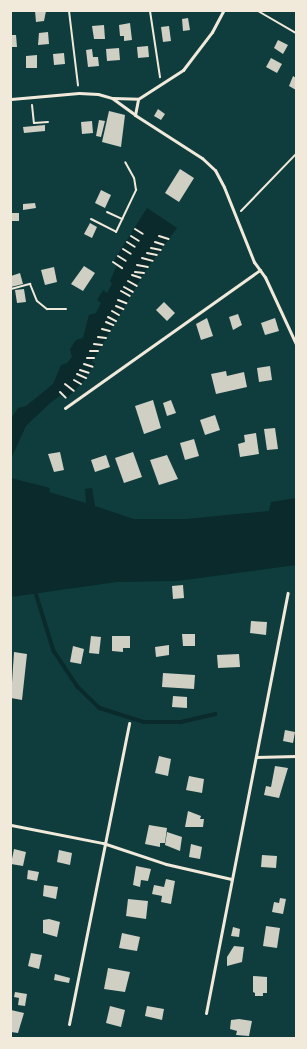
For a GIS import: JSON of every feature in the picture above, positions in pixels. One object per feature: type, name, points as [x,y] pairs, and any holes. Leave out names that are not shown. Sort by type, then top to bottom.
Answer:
[{"type":"lane","points":[[11,99],[79,93],[98,94],[126,101],[138,99],[182,70],[212,32],[223,11]]},
{"type":"lane","points":[[112,98],[134,115],[202,158],[215,170],[260,270],[296,344]]},
{"type":"lane","points":[[134,115],[138,99]]},
{"type":"lane","points":[[65,408],[260,270]]},
{"type":"lane","points":[[206,1014],[231,879],[288,593]]},
{"type":"lane","points":[[69,1024],[129,723]]},
{"type":"lane","points":[[256,757],[296,756]]},
{"type":"lane","points":[[11,825],[104,843],[166,864],[231,879]]},
{"type":"path","points":[[69,11],[78,84]]},
{"type":"path","points":[[150,11],[159,74]]},
{"type":"path","points":[[258,11],[296,33]]},
{"type":"path","points":[[32,105],[34,123],[48,122]]},
{"type":"path","points":[[236,215],[296,154]]},
{"type":"path","points":[[91,219],[116,232],[136,190],[132,172],[125,162]]},
{"type":"path","points":[[107,212],[122,219]]},
{"type":"path","points":[[135,229],[144,234]]},
{"type":"path","points":[[131,236],[139,241]]},
{"type":"path","points":[[159,236],[169,239]]},
{"type":"path","points":[[127,242],[135,248]]},
{"type":"path","points":[[155,242],[164,245]]},
{"type":"path","points":[[151,248],[161,250]]},
{"type":"path","points":[[123,249],[131,254]]},
{"type":"path","points":[[148,253],[157,255]]},
{"type":"path","points":[[118,256],[126,261]]},
{"type":"path","points":[[142,258],[152,261]]},
{"type":"path","points":[[114,262],[122,268]]},
{"type":"path","points":[[137,265],[148,267]]},
{"type":"path","points":[[135,272],[144,273]]},
{"type":"path","points":[[132,275],[141,278]]},
{"type":"path","points":[[128,281],[136,286]]},
{"type":"path","points":[[11,289],[30,284],[37,301],[47,308],[66,309]]},
{"type":"path","points":[[124,287],[133,292]]},
{"type":"path","points":[[121,291],[130,296]]},
{"type":"path","points":[[118,300],[126,303]]},
{"type":"path","points":[[116,306],[123,310]]},
{"type":"path","points":[[112,311],[119,315]]},
{"type":"path","points":[[108,317],[116,321]]},
{"type":"path","points":[[106,322],[113,325]]},
{"type":"path","points":[[102,329],[110,332]]},
{"type":"path","points":[[98,337],[106,338]]},
{"type":"path","points":[[94,344],[102,345]]},
{"type":"path","points":[[90,351],[98,351]]},
{"type":"path","points":[[87,358],[94,358]]},
{"type":"path","points":[[84,364],[93,367]]},
{"type":"path","points":[[80,370],[89,373]]},
{"type":"path","points":[[77,374],[86,378]]},
{"type":"path","points":[[74,380],[81,384]]},
{"type":"path","points":[[65,384],[74,391]]},
{"type":"path","points":[[60,392],[66,398]]},
{"type":"water","points":[[147,208],[177,228],[146,270],[92,362],[95,364],[83,382],[67,398],[62,394],[49,404],[26,426],[11,459],[12,417],[18,408],[26,406],[53,384],[61,365],[67,363],[72,357],[70,349],[76,340],[83,338],[89,315],[96,313],[101,303],[97,300],[103,290],[107,293],[112,284],[110,281],[117,265],[113,262]]},
{"type":"water","points":[[11,478],[50,488],[49,492],[86,503],[85,489],[92,488],[95,506],[134,519],[185,519],[269,511],[271,502],[296,498],[296,565],[177,581],[117,582],[11,597]]},
{"type":"building","points":[[35,11],[46,11],[44,21],[36,22]]},
{"type":"building","points":[[188,18],[190,30],[183,31],[182,19]]},
{"type":"building","points":[[130,23],[132,40],[124,41],[124,36],[120,36],[119,25]]},
{"type":"building","points":[[104,25],[105,39],[94,39],[92,26]]},
{"type":"building","points":[[169,26],[171,41],[163,42],[161,27]]},
{"type":"building","points":[[48,32],[49,44],[38,45],[39,33]]},
{"type":"building","points":[[11,35],[16,35],[17,47],[11,47]]},
{"type":"building","points":[[278,40],[288,45],[283,54],[274,48]]},
{"type":"building","points":[[148,46],[149,57],[138,58],[137,47]]},
{"type":"building","points":[[119,48],[120,60],[107,61],[106,49]]},
{"type":"building","points":[[92,49],[93,57],[98,57],[99,66],[88,67],[86,50]]},
{"type":"building","points":[[64,53],[65,64],[54,65],[53,54]]},
{"type":"building","points":[[37,55],[37,68],[26,68],[26,56]]},
{"type":"building","points":[[271,58],[282,64],[277,73],[266,67]]},
{"type":"building","points":[[293,76],[296,78],[296,90],[289,86]]},
{"type":"building","points":[[158,109],[165,114],[161,120],[154,116]]},
{"type":"building","points":[[109,111],[125,115],[121,147],[102,142]]},
{"type":"building","points":[[99,120],[105,121],[101,137],[96,136]]},
{"type":"building","points":[[92,121],[93,133],[82,134],[81,122]]},
{"type":"building","points":[[45,125],[45,131],[24,133],[23,127]]},
{"type":"building","points":[[180,169],[194,178],[179,202],[165,193]]},
{"type":"building","points":[[101,190],[111,195],[105,208],[95,203]]},
{"type":"building","points":[[35,203],[36,208],[23,210],[23,204]]},
{"type":"building","points":[[11,213],[19,213],[19,221],[11,221]]},
{"type":"building","points":[[90,223],[97,227],[92,238],[84,234]]},
{"type":"building","points":[[84,266],[95,273],[83,291],[71,284]]},
{"type":"building","points":[[54,267],[57,282],[45,285],[41,270]]},
{"type":"building","points":[[20,273],[23,284],[11,287],[11,276]]},
{"type":"building","points":[[24,289],[26,302],[17,303],[15,290]]},
{"type":"building","points":[[164,302],[175,313],[167,321],[156,310]]},
{"type":"building","points":[[238,314],[242,325],[233,330],[229,317]]},
{"type":"building","points":[[207,318],[213,336],[201,340],[196,324]]},
{"type":"building","points":[[275,318],[279,331],[265,335],[261,323]]},
{"type":"building","points":[[270,366],[272,380],[259,382],[257,368]]},
{"type":"building","points":[[226,371],[227,376],[244,372],[247,387],[216,394],[211,374]]},
{"type":"building","points":[[153,400],[161,428],[144,434],[135,406]]},
{"type":"building","points":[[171,400],[176,413],[167,416],[163,403]]},
{"type":"building","points":[[215,415],[220,430],[205,435],[200,420]]},
{"type":"building","points":[[275,428],[278,449],[267,450],[264,429]]},
{"type":"building","points":[[256,433],[259,454],[240,457],[238,444],[245,442],[244,435]]},
{"type":"building","points":[[194,439],[199,456],[185,460],[180,443]]},
{"type":"building","points":[[60,452],[64,470],[54,472],[48,454]]},
{"type":"building","points":[[133,452],[142,477],[124,483],[115,458]]},
{"type":"building","points":[[106,455],[110,467],[95,472],[91,460]]},
{"type":"building","points":[[167,455],[178,479],[159,485],[150,460]]},
{"type":"building","points":[[183,585],[184,598],[173,599],[172,586]]},
{"type":"building","points":[[251,621],[267,622],[266,635],[250,633]]},
{"type":"building","points":[[182,634],[195,634],[195,646],[183,646]]},
{"type":"building","points":[[91,636],[101,637],[99,654],[89,653]]},
{"type":"building","points":[[112,636],[130,636],[130,648],[123,648],[123,652],[112,651]]},
{"type":"building","points":[[169,645],[169,655],[156,657],[155,647]]},
{"type":"building","points":[[73,646],[84,649],[81,664],[70,662]]},
{"type":"building","points":[[14,652],[27,654],[22,700],[11,698]]},
{"type":"building","points":[[239,654],[240,667],[218,668],[217,655]]},
{"type":"building","points":[[163,673],[195,675],[194,689],[162,687]]},
{"type":"building","points":[[173,696],[187,697],[187,708],[172,707]]},
{"type":"building","points":[[285,730],[295,732],[293,743],[283,741]]},
{"type":"building","points":[[159,756],[171,759],[168,776],[155,773]]},
{"type":"building","points":[[275,766],[288,768],[279,798],[264,795],[266,786],[271,787]]},
{"type":"building","points":[[189,776],[204,779],[202,793],[186,790]]},
{"type":"building","points":[[188,811],[201,816],[200,819],[204,819],[203,827],[185,827]]},
{"type":"building","points":[[149,825],[167,828],[165,843],[160,843],[160,847],[145,844]]},
{"type":"building","points":[[167,832],[182,837],[180,851],[165,845]]},
{"type":"building","points":[[191,844],[202,847],[200,859],[189,857]]},
{"type":"building","points":[[14,849],[26,852],[23,866],[11,864]]},
{"type":"building","points":[[59,850],[72,853],[70,865],[57,862]]},
{"type":"building","points":[[262,855],[277,856],[276,868],[261,867]]},
{"type":"building","points":[[136,866],[151,869],[148,881],[141,880],[140,887],[133,885]]},
{"type":"building","points":[[28,870],[39,872],[37,881],[27,879]]},
{"type":"building","points":[[166,879],[175,881],[171,904],[161,902],[162,896],[152,894],[154,885],[164,887]]},
{"type":"building","points":[[44,885],[58,887],[56,899],[43,896]]},
{"type":"building","points":[[280,898],[286,899],[283,914],[272,912],[274,902],[279,903]]},
{"type":"building","points":[[128,899],[148,901],[146,919],[126,916]]},
{"type":"building","points":[[49,919],[60,922],[57,937],[43,933],[43,920]]},
{"type":"building","points":[[266,926],[280,928],[277,948],[263,946]]},
{"type":"building","points":[[233,927],[240,929],[239,937],[231,936]]},
{"type":"building","points":[[122,933],[140,937],[137,951],[119,948]]},
{"type":"building","points":[[234,946],[244,947],[242,962],[227,966],[227,957]]},
{"type":"building","points":[[31,953],[42,955],[39,969],[28,966]]},
{"type":"building","points":[[108,968],[130,972],[125,992],[104,989]]},
{"type":"building","points":[[55,974],[70,978],[69,983],[54,980]]},
{"type":"building","points":[[253,976],[267,977],[267,993],[263,993],[263,996],[255,996],[255,993],[253,992]]},
{"type":"building","points":[[15,992],[27,994],[25,1006],[18,1005],[19,998],[14,997]]},
{"type":"building","points":[[110,1006],[125,1010],[121,1027],[106,1023]]},
{"type":"building","points":[[147,1006],[164,1009],[162,1020],[145,1016]]},
{"type":"building","points":[[11,1010],[24,1013],[18,1033],[11,1032]]},
{"type":"building","points":[[239,1019],[252,1021],[249,1036],[236,1035],[237,1031],[230,1029],[231,1020]]},
{"type":"waterway","points":[[36,593],[54,651],[78,687],[100,708],[144,722],[181,722],[215,714]]}]
